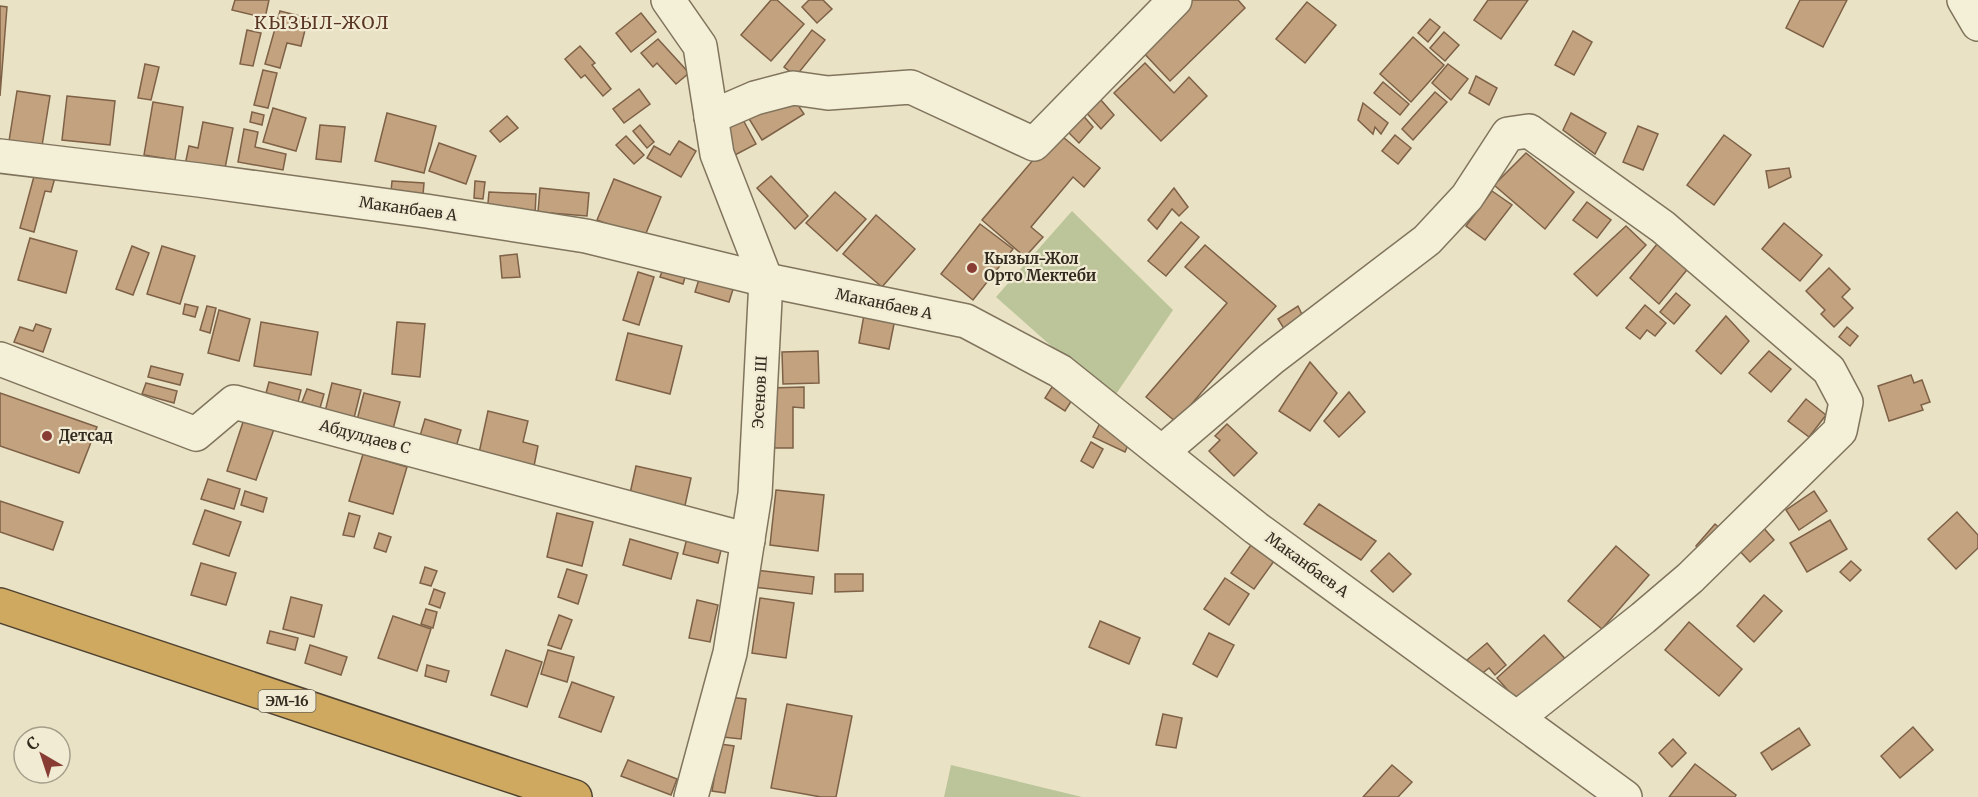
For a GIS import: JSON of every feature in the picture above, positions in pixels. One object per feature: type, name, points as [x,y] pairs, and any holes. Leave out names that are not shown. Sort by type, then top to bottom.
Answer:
[{"type":"highway","name":"ЭМ-16","points":[[0,605],[575,797]]},
{"type":"street","name":"Эсенов Ш","points":[[668,0],[700,46],[717,154],[765,280],[755,494],[730,653],[692,797]]},
{"type":"street","points":[[711,117],[756,98],[793,88],[828,93],[911,87],[1034,144],[1175,0]]},
{"type":"street","points":[[1965,0],[1978,24]]},
{"type":"street","points":[[1162,452],[1289,345],[1427,240],[1467,198],[1508,134],[1529,131],[1663,227],[1829,370],[1846,402],[1840,431],[1690,578],[1517,718]]},
{"type":"street","name":"Маканбаев А","points":[[0,156],[347,200],[563,232],[765,280],[966,321],[1060,370],[1256,528],[1626,797]]},
{"type":"street","name":"Абдулдаев С","points":[[0,359],[196,434],[234,402],[748,540]]},
{"type":"green space","points":[[1072,211],[1173,310],[1112,400],[996,297]]},
{"type":"green space","points":[[951,765],[1082,797],[944,797]]},
{"type":"building","points":[[235,0],[269,0],[265,18],[232,10]]},
{"type":"building","points":[[771,0],[777,0],[804,24],[771,61],[741,35]]},
{"type":"building","points":[[809,0],[823,0],[832,9],[817,23],[802,7]]},
{"type":"building","points":[[1191,0],[1238,0],[1245,8],[1170,81],[1140,49]]},
{"type":"building","points":[[1488,0],[1528,0],[1501,39],[1474,20]]},
{"type":"building","points":[[1800,0],[1847,0],[1823,47],[1786,28]]},
{"type":"building","points":[[1307,2],[1336,25],[1305,63],[1276,39]]},
{"type":"building","points":[[0,6],[7,7],[0,96]]},
{"type":"building","points":[[280,11],[308,18],[301,46],[287,43],[280,68],[265,64]]},
{"type":"building","points":[[641,13],[656,32],[631,52],[616,33]]},
{"type":"building","points":[[1430,19],[1440,27],[1428,42],[1418,33]]},
{"type":"building","points":[[247,30],[261,33],[253,66],[240,64]]},
{"type":"building","points":[[812,30],[825,40],[796,76],[784,67]]},
{"type":"building","points":[[1573,31],[1592,42],[1574,75],[1555,65]]},
{"type":"building","points":[[1444,32],[1459,45],[1445,61],[1430,48]]},
{"type":"building","points":[[1413,37],[1444,65],[1411,102],[1380,74]]},
{"type":"building","points":[[658,39],[689,73],[676,84],[657,63],[653,67],[641,53]]},
{"type":"building","points":[[580,46],[595,63],[592,65],[611,89],[603,96],[585,75],[581,78],[565,59]]},
{"type":"building","points":[[1145,63],[1174,93],[1189,77],[1207,96],[1161,141],[1114,93]]},
{"type":"building","points":[[145,64],[159,67],[151,100],[138,98]]},
{"type":"building","points":[[1448,64],[1468,79],[1451,100],[1432,83]]},
{"type":"building","points":[[263,70],[277,73],[268,108],[254,105]]},
{"type":"building","points":[[1476,76],[1497,88],[1489,105],[1469,93]]},
{"type":"building","points":[[1383,82],[1409,104],[1400,115],[1374,93]]},
{"type":"building","points":[[639,89],[650,104],[624,123],[613,109]]},
{"type":"building","points":[[17,91],[50,96],[42,146],[9,141]]},
{"type":"building","points":[[1094,92],[1114,115],[1101,129],[1082,108]]},
{"type":"building","points":[[1435,92],[1447,102],[1413,140],[1402,129]]},
{"type":"building","points":[[67,96],[115,101],[110,145],[62,140]]},
{"type":"building","points":[[792,96],[804,114],[762,140],[748,117]]},
{"type":"building","points":[[153,102],[183,107],[175,160],[144,155]]},
{"type":"building","points":[[1363,103],[1388,123],[1381,134],[1375,127],[1373,134],[1358,120]]},
{"type":"building","points":[[1075,106],[1093,127],[1079,143],[1060,124]]},
{"type":"building","points":[[273,108],[306,118],[296,151],[263,142]]},
{"type":"building","points":[[252,112],[264,115],[262,125],[250,122]]},
{"type":"building","points":[[387,113],[436,126],[424,173],[375,161]]},
{"type":"building","points":[[1571,113],[1606,133],[1595,154],[1563,130]]},
{"type":"building","points":[[507,116],[518,128],[500,142],[490,131]]},
{"type":"building","points":[[742,118],[756,144],[735,155],[721,129]]},
{"type":"building","points":[[203,122],[233,128],[224,173],[185,165],[189,146],[198,148]]},
{"type":"building","points":[[320,125],[345,127],[341,162],[316,159]]},
{"type":"building","points":[[640,125],[654,142],[647,148],[633,131]]},
{"type":"building","points":[[1638,126],[1658,134],[1643,170],[1623,162]]},
{"type":"building","points":[[244,129],[258,132],[255,147],[286,154],[283,170],[238,162]]},
{"type":"building","points":[[1057,132],[1100,168],[1084,187],[1073,177],[1031,227],[1043,237],[1025,257],[982,220]]},
{"type":"building","points":[[1395,135],[1411,148],[1398,164],[1382,151]]},
{"type":"building","points":[[1724,135],[1751,155],[1714,205],[1687,185]]},
{"type":"building","points":[[626,136],[644,155],[634,164],[616,145]]},
{"type":"building","points":[[679,141],[696,151],[681,177],[647,158],[654,146],[670,155]]},
{"type":"building","points":[[439,143],[476,156],[466,184],[429,171]]},
{"type":"building","points":[[1526,153],[1574,192],[1545,229],[1494,185]]},
{"type":"building","points":[[1789,168],[1791,177],[1769,188],[1766,171]]},
{"type":"building","points":[[36,169],[56,174],[51,192],[45,191],[34,232],[20,228]]},
{"type":"building","points":[[771,176],[808,216],[795,229],[757,188]]},
{"type":"building","points":[[614,179],[661,197],[644,238],[597,220]]},
{"type":"building","points":[[392,181],[424,183],[423,195],[391,192]]},
{"type":"building","points":[[475,181],[485,182],[483,199],[474,198]]},
{"type":"building","points":[[540,188],[589,193],[587,216],[538,212]]},
{"type":"building","points":[[1174,188],[1188,207],[1179,216],[1172,209],[1157,229],[1148,220]]},
{"type":"building","points":[[1492,191],[1512,205],[1485,240],[1466,226]]},
{"type":"building","points":[[489,192],[536,194],[535,216],[487,214]]},
{"type":"building","points":[[835,192],[866,219],[837,251],[806,223]]},
{"type":"building","points":[[1587,202],[1611,220],[1597,238],[1573,220]]},
{"type":"building","points":[[876,215],[915,249],[882,287],[843,254]]},
{"type":"building","points":[[1181,222],[1199,237],[1166,276],[1148,261]]},
{"type":"building","points":[[1784,223],[1822,255],[1800,281],[1762,249]]},
{"type":"building","points":[[980,224],[1013,249],[973,300],[941,274]]},
{"type":"building","points":[[1626,226],[1646,245],[1597,296],[1574,274]]},
{"type":"building","points":[[1665,234],[1695,260],[1659,304],[1630,278]]},
{"type":"building","points":[[30,238],[77,251],[66,293],[18,280]]},
{"type":"building","points":[[1205,245],[1276,306],[1176,422],[1146,397],[1227,303],[1185,267]]},
{"type":"building","points":[[132,246],[149,253],[133,295],[116,289]]},
{"type":"building","points":[[162,246],[195,256],[180,304],[147,294]]},
{"type":"building","points":[[517,254],[520,277],[502,278],[500,256]]},
{"type":"building","points":[[665,264],[687,271],[683,284],[660,277]]},
{"type":"building","points":[[1829,268],[1850,289],[1842,297],[1853,308],[1834,327],[1821,314],[1825,310],[1806,291]]},
{"type":"building","points":[[638,272],[654,277],[639,325],[623,320]]},
{"type":"building","points":[[700,276],[734,286],[729,302],[695,292]]},
{"type":"building","points":[[1676,293],[1690,305],[1674,324],[1660,312]]},
{"type":"building","points":[[185,304],[198,307],[195,317],[183,314]]},
{"type":"building","points":[[1645,305],[1666,323],[1655,336],[1647,330],[1640,339],[1626,328]]},
{"type":"building","points":[[207,306],[216,308],[210,333],[200,330]]},
{"type":"building","points":[[1298,306],[1305,321],[1286,332],[1278,319]]},
{"type":"building","points":[[865,309],[896,314],[889,349],[859,343]]},
{"type":"building","points":[[219,310],[250,319],[239,361],[208,353]]},
{"type":"building","points":[[1726,316],[1749,341],[1721,374],[1696,351]]},
{"type":"building","points":[[261,322],[318,332],[311,375],[254,366]]},
{"type":"building","points":[[397,322],[425,324],[420,377],[392,374]]},
{"type":"building","points":[[36,324],[51,329],[43,352],[14,342],[20,327],[33,331]]},
{"type":"building","points":[[1847,327],[1858,336],[1850,346],[1839,337]]},
{"type":"building","points":[[628,333],[682,346],[670,394],[616,380]]},
{"type":"building","points":[[818,351],[819,383],[783,384],[782,352]]},
{"type":"building","points":[[1769,351],[1791,369],[1771,392],[1749,373]]},
{"type":"building","points":[[1310,362],[1337,393],[1310,431],[1279,411]]},
{"type":"building","points":[[151,366],[183,374],[180,385],[148,377]]},
{"type":"building","points":[[1911,375],[1914,383],[1922,380],[1930,402],[1921,405],[1923,410],[1889,421],[1878,386]]},
{"type":"building","points":[[269,382],[301,390],[298,402],[266,393]]},
{"type":"building","points":[[146,383],[177,391],[174,403],[142,394]]},
{"type":"building","points":[[332,383],[361,390],[354,418],[325,412]]},
{"type":"building","points":[[804,387],[804,408],[793,407],[793,448],[770,448],[769,388]]},
{"type":"building","points":[[1052,387],[1072,400],[1065,411],[1045,398]]},
{"type":"building","points":[[307,389],[324,394],[320,408],[302,402]]},
{"type":"building","points":[[1349,392],[1365,412],[1339,437],[1324,421]]},
{"type":"building","name":"Детсад","points":[[0,393],[97,427],[79,473],[0,446]]},
{"type":"building","points":[[364,393],[400,402],[393,429],[357,420]]},
{"type":"building","points":[[1806,399],[1826,415],[1809,437],[1788,421]]},
{"type":"building","points":[[488,411],[528,421],[523,442],[538,446],[534,466],[479,453]]},
{"type":"building","points":[[244,419],[274,429],[256,480],[227,471]]},
{"type":"building","points":[[425,419],[461,430],[456,447],[420,436]]},
{"type":"building","points":[[1100,423],[1131,438],[1125,452],[1093,437]]},
{"type":"building","points":[[1227,424],[1257,453],[1234,476],[1209,451],[1220,440],[1215,436]]},
{"type":"building","points":[[1091,442],[1103,449],[1093,468],[1081,461]]},
{"type":"building","points":[[363,454],[407,467],[393,514],[349,501]]},
{"type":"building","points":[[636,466],[691,478],[684,510],[629,498]]},
{"type":"building","points":[[208,479],[240,489],[234,509],[201,499]]},
{"type":"building","points":[[776,490],[824,495],[818,551],[770,545]]},
{"type":"building","points":[[245,491],[267,498],[263,512],[241,505]]},
{"type":"building","points":[[1814,491],[1827,511],[1799,530],[1786,510]]},
{"type":"building","points":[[0,501],[63,522],[53,550],[0,532]]},
{"type":"building","points":[[1319,504],[1376,541],[1361,560],[1304,524]]},
{"type":"building","points":[[205,510],[241,522],[229,556],[193,544]]},
{"type":"building","points":[[1957,512],[1978,535],[1978,548],[1956,569],[1928,539]]},
{"type":"building","points":[[349,513],[360,516],[354,537],[343,535]]},
{"type":"building","points":[[557,513],[593,522],[582,566],[547,557]]},
{"type":"building","points":[[1830,520],[1847,549],[1807,572],[1790,543]]},
{"type":"building","points":[[1715,524],[1724,532],[1705,554],[1696,546]]},
{"type":"building","points":[[1762,526],[1774,540],[1750,562],[1737,548]]},
{"type":"building","points":[[379,533],[391,537],[386,552],[374,548]]},
{"type":"building","points":[[687,538],[722,546],[718,563],[683,554]]},
{"type":"building","points":[[630,539],[678,553],[671,579],[623,565]]},
{"type":"building","points":[[1251,545],[1274,561],[1254,589],[1231,573]]},
{"type":"building","points":[[1616,546],[1649,575],[1602,629],[1568,601]]},
{"type":"building","points":[[1389,553],[1411,574],[1393,592],[1371,571]]},
{"type":"building","points":[[1851,561],[1861,570],[1850,581],[1840,572]]},
{"type":"building","points":[[201,563],[236,573],[226,605],[191,595]]},
{"type":"building","points":[[425,567],[437,571],[431,586],[420,583]]},
{"type":"building","points":[[567,569],[587,575],[578,604],[558,597]]},
{"type":"building","points":[[755,570],[814,577],[812,594],[753,587]]},
{"type":"building","points":[[835,574],[863,574],[863,591],[835,592]]},
{"type":"building","points":[[1225,578],[1249,594],[1229,625],[1204,609]]},
{"type":"building","points":[[434,589],[445,593],[440,608],[429,604]]},
{"type":"building","points":[[1764,595],[1782,611],[1754,642],[1737,626]]},
{"type":"building","points":[[291,597],[322,605],[314,637],[283,629]]},
{"type":"building","points":[[760,598],[794,603],[786,658],[752,653]]},
{"type":"building","points":[[697,600],[718,605],[710,642],[689,638]]},
{"type":"building","points":[[426,609],[437,612],[433,628],[421,624]]},
{"type":"building","points":[[559,615],[572,620],[561,649],[548,645]]},
{"type":"building","points":[[393,616],[431,629],[417,671],[378,658]]},
{"type":"building","points":[[1100,621],[1140,638],[1129,664],[1089,647]]},
{"type":"building","points":[[1689,622],[1742,669],[1719,696],[1665,650]]},
{"type":"building","points":[[270,631],[298,638],[295,650],[267,643]]},
{"type":"building","points":[[1209,633],[1234,645],[1217,677],[1193,664]]},
{"type":"building","points":[[1544,635],[1568,662],[1521,705],[1497,678]]},
{"type":"building","points":[[1487,643],[1506,665],[1495,675],[1489,668],[1480,675],[1467,660]]},
{"type":"building","points":[[310,645],[347,657],[341,675],[305,663]]},
{"type":"building","points":[[506,650],[542,662],[527,707],[491,695]]},
{"type":"building","points":[[548,650],[574,657],[567,682],[541,674]]},
{"type":"building","points":[[427,665],[449,671],[446,682],[425,676]]},
{"type":"building","points":[[572,682],[614,697],[601,732],[559,717]]},
{"type":"building","points":[[728,697],[746,699],[741,739],[723,737]]},
{"type":"building","points":[[787,704],[852,716],[836,797],[821,797],[771,788]]},
{"type":"building","points":[[1163,714],[1182,718],[1176,748],[1156,745]]},
{"type":"building","points":[[1913,727],[1933,750],[1900,778],[1881,756]]},
{"type":"building","points":[[1799,728],[1810,745],[1772,770],[1761,753]]},
{"type":"building","points":[[1673,739],[1686,753],[1672,767],[1659,753]]},
{"type":"building","points":[[720,744],[734,746],[725,793],[712,791]]},
{"type":"building","points":[[628,760],[677,779],[671,795],[621,776]]},
{"type":"building","points":[[1695,764],[1736,795],[1735,797],[1669,797]]},
{"type":"building","points":[[1392,765],[1412,782],[1398,797],[1363,797]]},
{"type":"place","name":"Кызыл-Жол Орто Мектеби","points":[[972,268]]},
{"type":"place","name":"Детсад","points":[[47,436]]},
{"type":"district","name":"КЫЗЫЛ-ЖОЛ","points":[[322,23]]}]
